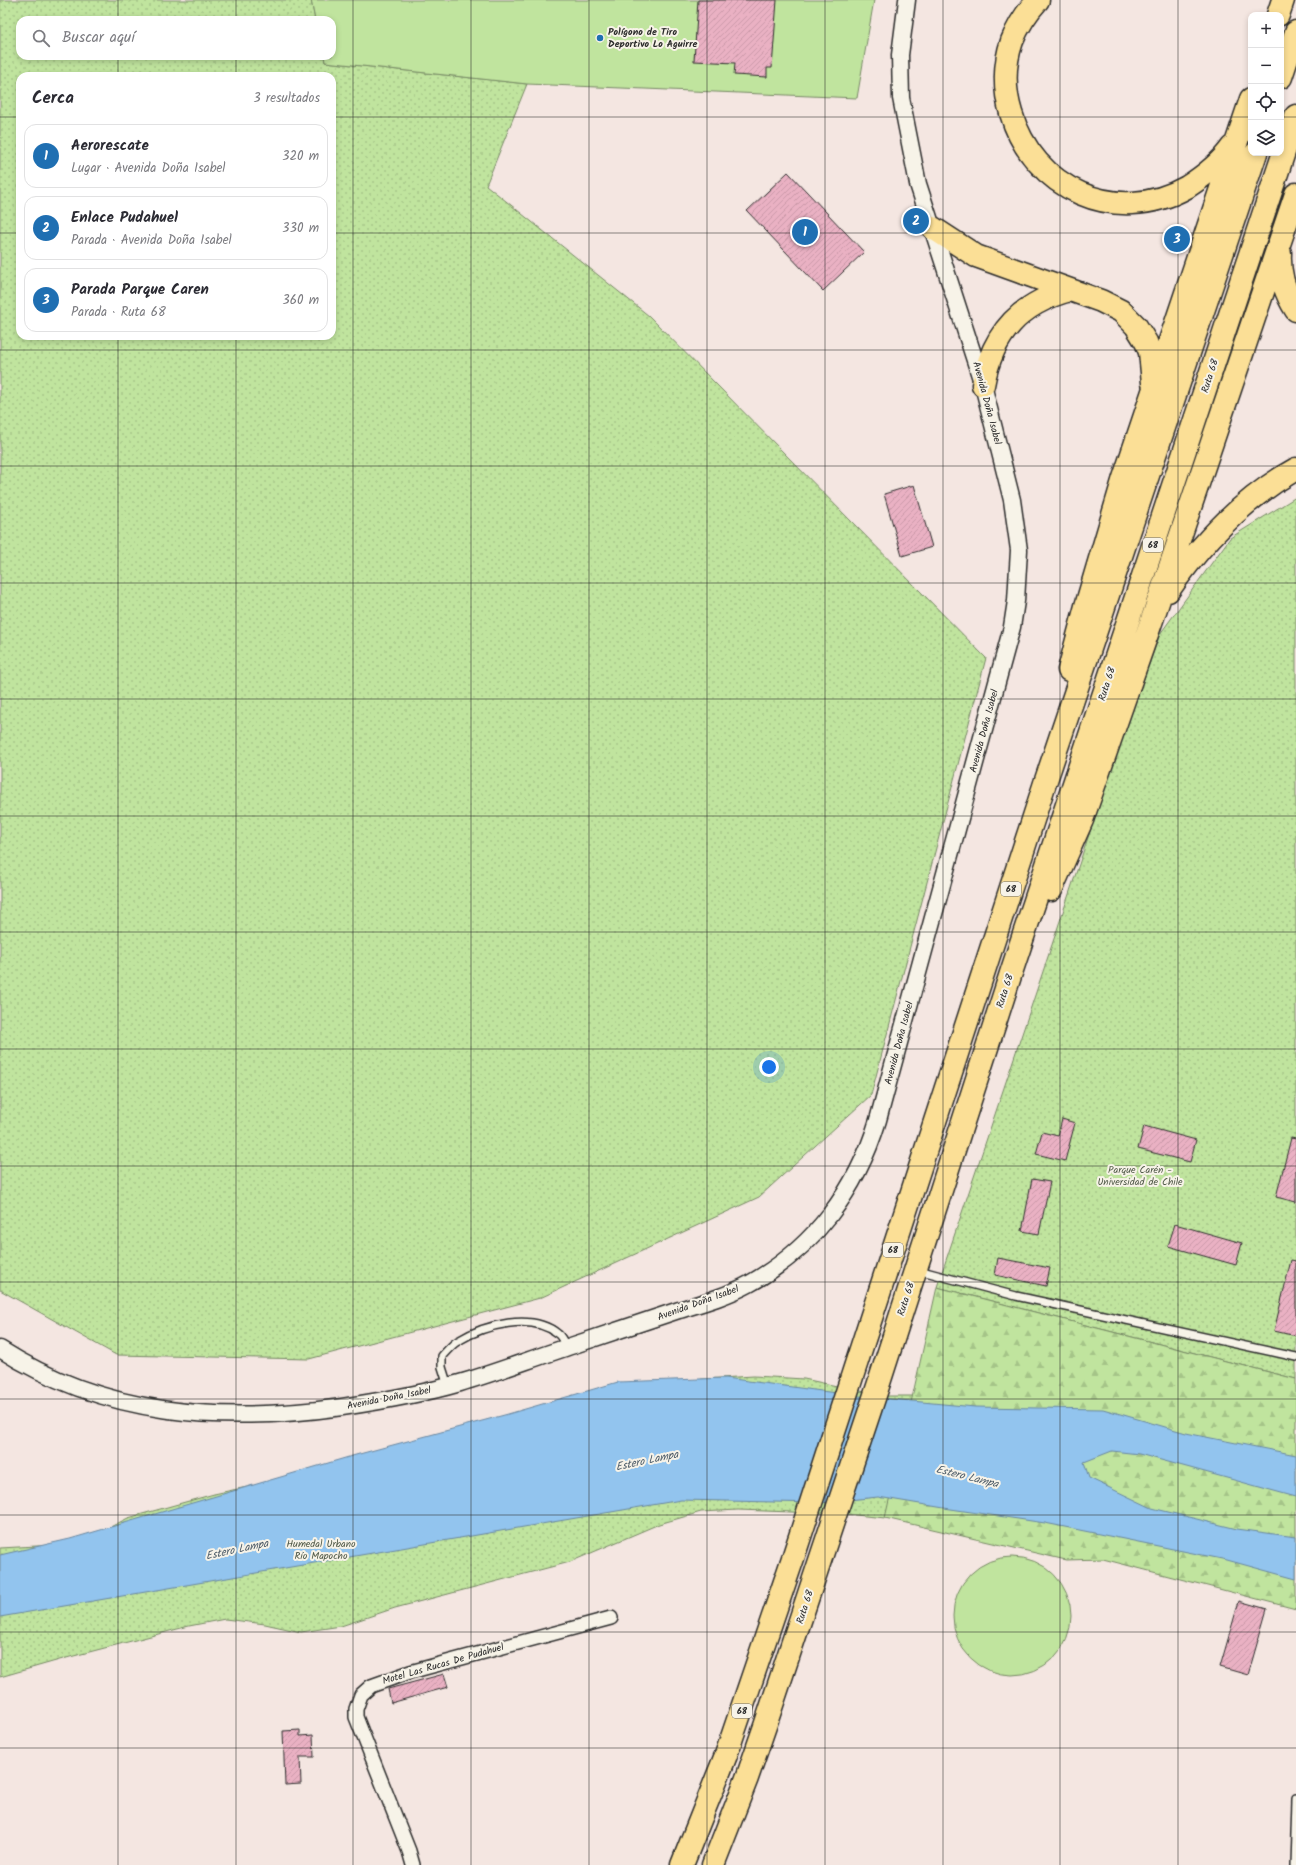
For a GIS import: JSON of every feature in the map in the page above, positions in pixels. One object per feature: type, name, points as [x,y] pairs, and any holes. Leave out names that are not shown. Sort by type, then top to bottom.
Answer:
[{"type":"highway","points":[[1038,0],[1019,26],[1012,42],[1007,65],[1006,89],[1008,105],[1019,136],[1036,161],[1056,180],[1077,191],[1099,199],[1129,204],[1149,201],[1179,191],[1195,182],[1218,163],[1238,140]]},
{"type":"highway","points":[[1279,12],[1283,0]]},
{"type":"highway","points":[[1284,68],[1296,32]]},
{"type":"highway","points":[[1045,783],[1070,664],[1120,488],[1248,108]]},
{"type":"highway","name":"Ruta 68","points":[[713,1865],[747,1778],[820,1561],[1011,973],[1296,116]]},
{"type":"highway","name":"68","points":[[682,1865],[726,1755],[794,1555],[1045,783],[1255,156]]},
{"type":"highway","points":[[1011,973],[1052,890],[1082,820],[1154,614],[1296,194]]},
{"type":"highway","points":[[933,228],[976,256],[1112,305],[1126,315],[1136,326],[1146,342],[1150,352],[1154,390]]},
{"type":"highway","points":[[1280,242],[1280,262],[1283,281],[1286,293],[1296,310]]},
{"type":"highway","points":[[983,385],[990,356],[1004,331],[1014,319],[1040,300],[1054,294],[1070,290]]},
{"type":"highway","points":[[1154,614],[1186,567],[1226,522],[1261,491],[1296,469]]},
{"type":"street","name":"Avenida Doña Isabel","points":[[0,1349],[44,1374],[86,1391],[124,1402],[183,1413],[246,1416],[325,1409],[368,1403],[448,1386],[724,1296],[770,1272],[791,1256],[827,1220],[842,1201],[864,1160],[872,1140],[887,1089],[1005,652],[1016,601],[1018,556],[1016,525],[1012,500],[983,385],[918,184],[901,98],[900,55],[907,0]]},
{"type":"street","name":"Motel Las Rucas De Pudahuel","points":[[413,1865],[409,1851],[356,1717],[356,1709],[361,1695],[371,1686],[410,1672],[611,1618]]},
{"type":"lane","points":[[915,1269],[1016,1296],[1296,1357]]},
{"type":"lane","points":[[448,1386],[442,1367],[442,1356],[456,1342],[489,1328],[523,1322],[538,1324],[559,1335],[566,1347]]},
{"type":"lane","points":[[1294,1865],[1296,1799]]},
{"type":"green space","points":[[0,0],[311,0],[314,16],[16,16],[16,60],[325,60],[325,62],[527,84],[486,185],[649,316],[986,658],[871,1095],[759,1197],[540,1298],[309,1359],[116,1355],[0,1290]]},
{"type":"green space","name":"Polígono de Tiro Deportivo Lo Aguirre","points":[[311,0],[874,0],[857,98],[527,84],[325,62],[325,60],[336,60],[336,16],[314,16]]},
{"type":"green space","name":"Parque Carén - Universidad de Chile","points":[[1296,497],[1296,1379],[937,1287],[1105,787],[1160,634],[1230,538]]},
{"type":"green space","points":[[937,1287],[1296,1379],[1296,1609],[1103,1559],[1066,1560],[885,1518]]},
{"type":"green space","name":"Humedal Urbano Río Mapocho","points":[[754,1376],[804,1379],[884,1396],[934,1396],[1007,1530],[845,1514],[738,1510],[701,1512],[659,1524],[570,1562],[395,1608],[341,1626],[301,1632],[265,1624],[225,1619],[189,1626],[0,1677],[0,1548],[81,1542],[128,1518],[214,1494],[702,1379]]},
{"type":"green space","points":[[1012,1557],[1023,1558],[1034,1562],[1045,1567],[1054,1574],[1061,1583],[1066,1594],[1070,1605],[1070,1627],[1066,1638],[1061,1649],[1054,1658],[1045,1665],[1034,1670],[1023,1674],[1012,1675],[1001,1674],[990,1670],[979,1665],[970,1658],[963,1649],[958,1638],[954,1627],[953,1616],[954,1605],[958,1594],[963,1583],[970,1574],[979,1567],[990,1562],[1001,1558]]},
{"type":"water","name":"Humedal Urbano Río Mapocho","points":[[726,1378],[858,1396],[975,1407],[1103,1409],[1186,1433],[1296,1455],[1296,1497],[1139,1454],[1112,1451],[1084,1462],[1089,1478],[1152,1508],[1237,1529],[1296,1537],[1296,1579],[1227,1560],[1045,1523],[878,1497],[821,1503],[681,1500],[0,1617],[0,1555],[70,1539],[352,1456],[508,1414],[618,1382]]},
{"type":"building","points":[[698,0],[777,0],[772,68],[767,68],[767,77],[734,75],[735,63],[694,61]]},
{"type":"building","points":[[788,172],[864,252],[823,291],[747,211]]},
{"type":"building","points":[[914,485],[932,547],[902,556],[884,494]]},
{"type":"building","points":[[1062,1119],[1075,1123],[1065,1161],[1036,1154],[1042,1132],[1058,1136]]},
{"type":"building","points":[[1144,1126],[1196,1140],[1190,1162],[1138,1149]]},
{"type":"building","points":[[1291,1138],[1296,1139],[1296,1202],[1276,1197]]},
{"type":"building","points":[[1032,1179],[1050,1182],[1039,1234],[1022,1231]]},
{"type":"building","points":[[1175,1224],[1242,1243],[1236,1265],[1168,1246]]},
{"type":"building","points":[[998,1258],[1050,1268],[1046,1286],[995,1275]]},
{"type":"building","points":[[1291,1260],[1296,1261],[1296,1336],[1274,1331]]},
{"type":"building","points":[[1239,1601],[1267,1609],[1248,1675],[1220,1667]]},
{"type":"building","points":[[444,1674],[448,1687],[391,1703],[388,1689]]},
{"type":"building","points":[[300,1730],[300,1736],[313,1735],[314,1757],[300,1757],[301,1784],[285,1785],[283,1731]]},
{"type":"place","name":"Polígono de Tiro Deportivo Lo Aguirre","points":[[600,38]]},
{"type":"place","name":"Enlace Pudahuel","points":[[916,221]]},
{"type":"place","name":"Aerorescate","points":[[805,232]]},
{"type":"place","name":"Parada Parque Caren","points":[[1177,239]]},
{"type":"water label","name":"Estero Lampa","points":[[647,1461]]},
{"type":"water label","name":"Estero Lampa","points":[[967,1477]]},
{"type":"water label","name":"Estero Lampa","points":[[237,1550]]}]
